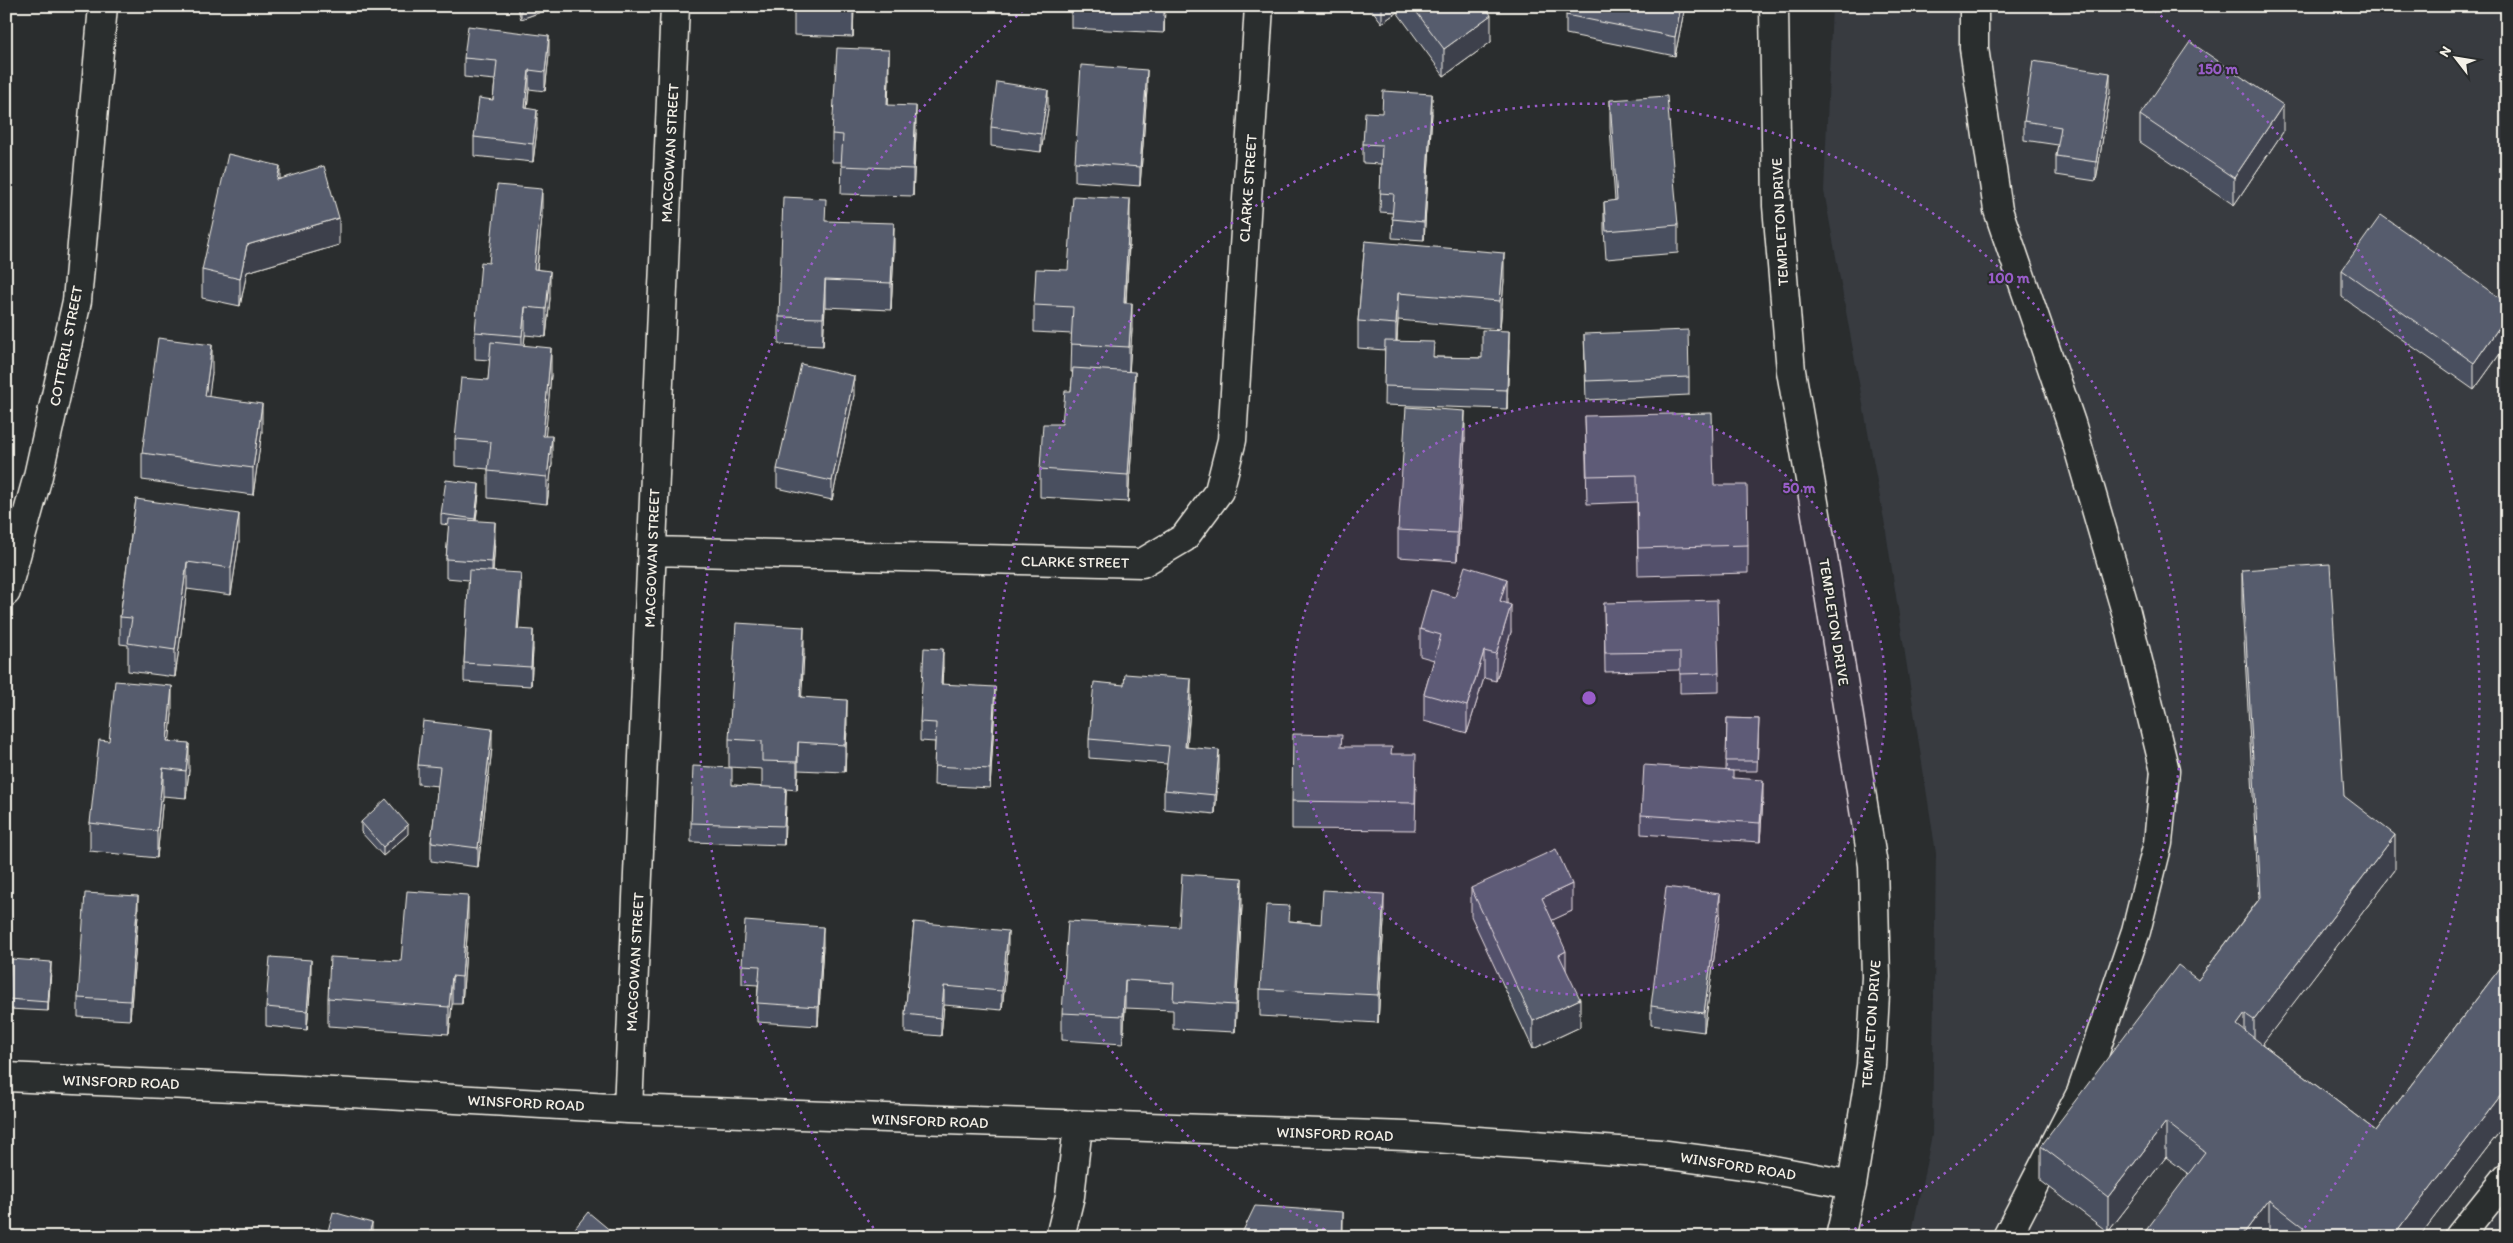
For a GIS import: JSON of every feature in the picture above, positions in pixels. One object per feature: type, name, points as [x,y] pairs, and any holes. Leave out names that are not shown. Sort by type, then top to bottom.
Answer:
[{"type":"street","name":"COTTERIL STREET","points":[[6,592],[38,476],[77,301],[103,6]]},
{"type":"street","name":"MACGOWAN STREET","points":[[628,1109],[675,6]]},
{"type":"street","name":"CLARKE STREET","points":[[652,551],[1142,563],[1184,538],[1219,491],[1232,440],[1259,6]]},
{"type":"street","name":"TEMPLETON DRIVE","points":[[1774,6],[1777,206],[1791,371],[1873,865],[1876,977],[1871,1066],[1852,1185],[1840,1237]]},
{"type":"street","points":[[1974,6],[1974,48],[1998,210],[2071,423],[2126,612],[2165,771],[2158,843],[2130,949],[2081,1092],[2007,1237]]},
{"type":"street","name":"WINSFORD ROAD","points":[[6,1077],[281,1089],[628,1109],[1406,1136],[1622,1151],[1757,1167],[1852,1185]]},
{"type":"street","points":[[1060,1237],[1070,1196],[1078,1126]]},
{"type":"street","points":[[2459,1237],[2507,1177]]},
{"type":"shaded area","points":[[1832,6],[2507,6],[2507,1237],[1911,1237],[1932,1135],[1936,853],[1885,525],[1824,191]]},
{"type":"building","points":[[794,6],[853,6],[853,9],[794,8]]},
{"type":"building","points":[[1412,6],[1485,6],[1491,15],[1444,49]]},
{"type":"building","points":[[1568,6],[1681,6],[1675,37],[1566,15]]},
{"type":"building","points":[[468,26],[549,36],[545,72],[529,70],[525,108],[537,110],[533,144],[474,137],[479,98],[493,100],[497,61],[464,58]]},
{"type":"building","points":[[2190,42],[2283,105],[2234,178],[2140,115]]},
{"type":"building","points":[[837,48],[889,50],[887,105],[916,106],[913,169],[841,166],[843,135],[832,134]]},
{"type":"building","points":[[2033,61],[2110,73],[2096,162],[2056,156],[2061,127],[2024,121]]},
{"type":"building","points":[[1081,65],[1147,70],[1140,167],[1075,162]]},
{"type":"building","points":[[997,82],[1048,90],[1041,134],[991,127]]},
{"type":"building","points":[[1383,91],[1432,94],[1424,222],[1392,219],[1394,194],[1380,193],[1382,145],[1363,144],[1365,112],[1382,113]]},
{"type":"building","points":[[1667,96],[1678,225],[1606,231],[1604,202],[1617,200],[1610,100]]},
{"type":"building","points":[[228,154],[280,166],[277,180],[324,166],[339,218],[247,245],[240,279],[202,270]]},
{"type":"building","points":[[497,185],[542,189],[534,269],[550,271],[546,309],[525,307],[522,336],[475,332],[481,262],[489,263]]},
{"type":"building","points":[[1073,196],[1130,199],[1124,303],[1132,303],[1129,347],[1071,344],[1073,307],[1034,305],[1036,269],[1068,270]]},
{"type":"building","points":[[783,197],[826,199],[825,221],[894,223],[891,283],[825,280],[823,318],[779,317]]},
{"type":"building","points":[[2381,215],[2507,303],[2507,316],[2474,363],[2342,270]]},
{"type":"building","points":[[1365,241],[1504,253],[1500,301],[1398,293],[1396,324],[1358,321]]},
{"type":"building","points":[[1482,330],[1509,331],[1507,390],[1384,386],[1385,341],[1434,342],[1433,357],[1482,358]]},
{"type":"building","points":[[1688,330],[1689,377],[1586,381],[1584,334]]},
{"type":"building","points":[[158,338],[212,345],[205,396],[262,404],[253,468],[142,453]]},
{"type":"building","points":[[491,342],[551,348],[543,436],[552,436],[547,477],[488,471],[491,442],[455,439],[461,378],[488,380]]},
{"type":"building","points":[[801,364],[854,376],[832,481],[777,469]]},
{"type":"building","points":[[1073,368],[1135,372],[1128,475],[1040,469],[1043,424],[1062,424],[1065,391],[1071,391]]},
{"type":"building","points":[[1406,407],[1465,411],[1457,533],[1398,530]]},
{"type":"building","points":[[1712,413],[1714,485],[1747,485],[1748,545],[1638,548],[1637,475],[1587,476],[1585,416]]},
{"type":"building","points":[[446,480],[479,484],[475,519],[441,514]]},
{"type":"building","points":[[136,499],[239,514],[231,568],[187,562],[175,650],[128,643],[132,618],[120,617]]},
{"type":"building","points":[[449,519],[495,522],[492,562],[446,559]]},
{"type":"building","points":[[2330,564],[2344,796],[2395,835],[2254,1020],[2245,1014],[2237,1025],[2376,1131],[2507,959],[2507,1087],[2393,1237],[2297,1237],[2304,1227],[2269,1200],[2241,1237],[2141,1237],[2205,1152],[2166,1122],[2108,1197],[2041,1146],[2178,965],[2198,980],[2261,897],[2242,570]]},
{"type":"building","points":[[1465,566],[1507,579],[1500,601],[1511,605],[1496,654],[1484,651],[1467,706],[1424,694],[1441,635],[1420,629],[1431,590],[1455,597]]},
{"type":"building","points":[[469,570],[521,573],[517,629],[533,630],[531,667],[464,663]]},
{"type":"building","points":[[1717,600],[1719,673],[1680,674],[1680,652],[1605,653],[1604,603]]},
{"type":"building","points":[[736,623],[804,627],[800,697],[847,700],[845,745],[798,742],[797,762],[762,761],[762,741],[729,739]]},
{"type":"building","points":[[924,648],[943,649],[941,684],[995,687],[990,769],[934,766],[936,723],[920,722]]},
{"type":"building","points":[[1125,674],[1191,679],[1185,747],[1219,750],[1215,795],[1164,790],[1169,746],[1089,739],[1094,682],[1124,685]]},
{"type":"building","points":[[115,681],[172,686],[167,741],[189,743],[186,771],[163,768],[157,831],[90,823],[99,740],[109,741]]},
{"type":"building","points":[[1727,718],[1759,719],[1757,761],[1726,761]]},
{"type":"building","points":[[423,721],[492,729],[478,848],[431,842],[440,767],[418,765]]},
{"type":"building","points":[[1293,734],[1342,735],[1341,747],[1392,747],[1391,754],[1416,754],[1415,803],[1292,801]]},
{"type":"building","points":[[1644,765],[1733,771],[1733,778],[1763,780],[1760,823],[1641,815]]},
{"type":"building","points":[[693,766],[732,768],[732,785],[786,788],[784,826],[691,823]]},
{"type":"building","points":[[386,799],[408,825],[383,847],[361,822]]},
{"type":"building","points":[[1556,849],[1572,884],[1542,898],[1566,951],[1559,955],[1580,999],[1533,1021],[1471,888]]},
{"type":"building","points":[[1182,874],[1242,878],[1235,1005],[1173,1001],[1174,983],[1125,980],[1123,1016],[1062,1013],[1068,921],[1179,927]]},
{"type":"building","points":[[1666,887],[1720,894],[1704,1013],[1651,1006]]},
{"type":"building","points":[[1323,890],[1384,894],[1378,995],[1260,989],[1266,905],[1290,906],[1289,921],[1321,924]]},
{"type":"building","points":[[407,891],[468,895],[462,977],[452,976],[449,1007],[328,998],[330,957],[401,961]]},
{"type":"building","points":[[85,893],[138,896],[130,1001],[78,998]]},
{"type":"building","points":[[745,921],[823,927],[818,1007],[757,1003],[760,966],[742,965]]},
{"type":"building","points":[[914,922],[1008,931],[1002,991],[944,986],[941,1018],[905,1014]]},
{"type":"building","points":[[270,957],[311,960],[307,1011],[266,1007]]},
{"type":"building","points":[[11,959],[51,962],[48,1002],[8,999]]},
{"type":"building","points":[[1255,1206],[1343,1212],[1342,1237],[1240,1237]]},
{"type":"building","points":[[333,1212],[372,1223],[368,1237],[314,1237],[316,1228],[328,1231]]},
{"type":"building","points":[[588,1212],[618,1237],[568,1237]]},
{"type":"building","points":[[809,1232],[828,1237],[808,1237]]}]
